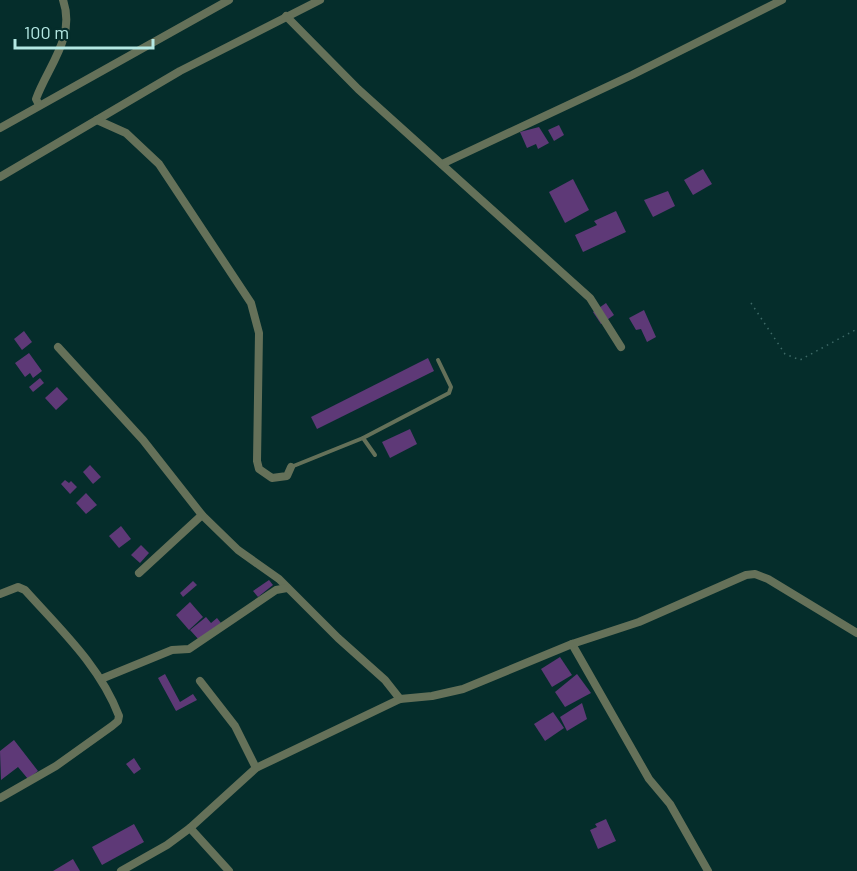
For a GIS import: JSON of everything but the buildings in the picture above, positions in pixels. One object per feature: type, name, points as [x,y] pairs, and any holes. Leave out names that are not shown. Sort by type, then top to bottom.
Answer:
[{"type":"street","points":[[39,105],[36,99],[42,81],[65,38],[67,11],[63,0]]},
{"type":"street","points":[[0,128],[229,0]]},
{"type":"street","points":[[0,177],[230,44],[320,0]]},
{"type":"street","points":[[442,165],[632,75],[782,0]]},
{"type":"street","points":[[286,16],[358,89],[590,298],[621,347]]},
{"type":"street","points":[[97,120],[126,134],[159,164],[251,303],[259,333],[256,430],[259,470],[278,478],[287,476],[291,467]]},
{"type":"street","points":[[58,347],[143,440],[202,515],[238,550],[287,588],[385,680],[400,699]]},
{"type":"street","points":[[139,573],[202,515]]},
{"type":"street","points":[[121,871],[167,845],[190,828],[256,768],[400,699],[432,696],[463,688],[572,644],[639,622],[732,579],[755,574],[776,583],[812,608],[857,633]]},
{"type":"street","points":[[0,594],[18,587],[25,590],[72,640],[101,679],[116,709],[118,721],[56,766],[0,798]]},
{"type":"street","points":[[101,679],[172,650],[189,649],[276,590],[287,588]]},
{"type":"street","points":[[572,644],[649,779],[670,804],[708,871]]},
{"type":"street","points":[[200,681],[234,726],[256,768]]},
{"type":"street","points":[[190,828],[229,871]]},
{"type":"lane","points":[[291,467],[363,438],[444,398],[451,387],[438,360]]},
{"type":"lane","points":[[363,438],[375,455]]},
{"type":"path","points":[[751,303],[785,354],[800,360],[857,329]]}]
